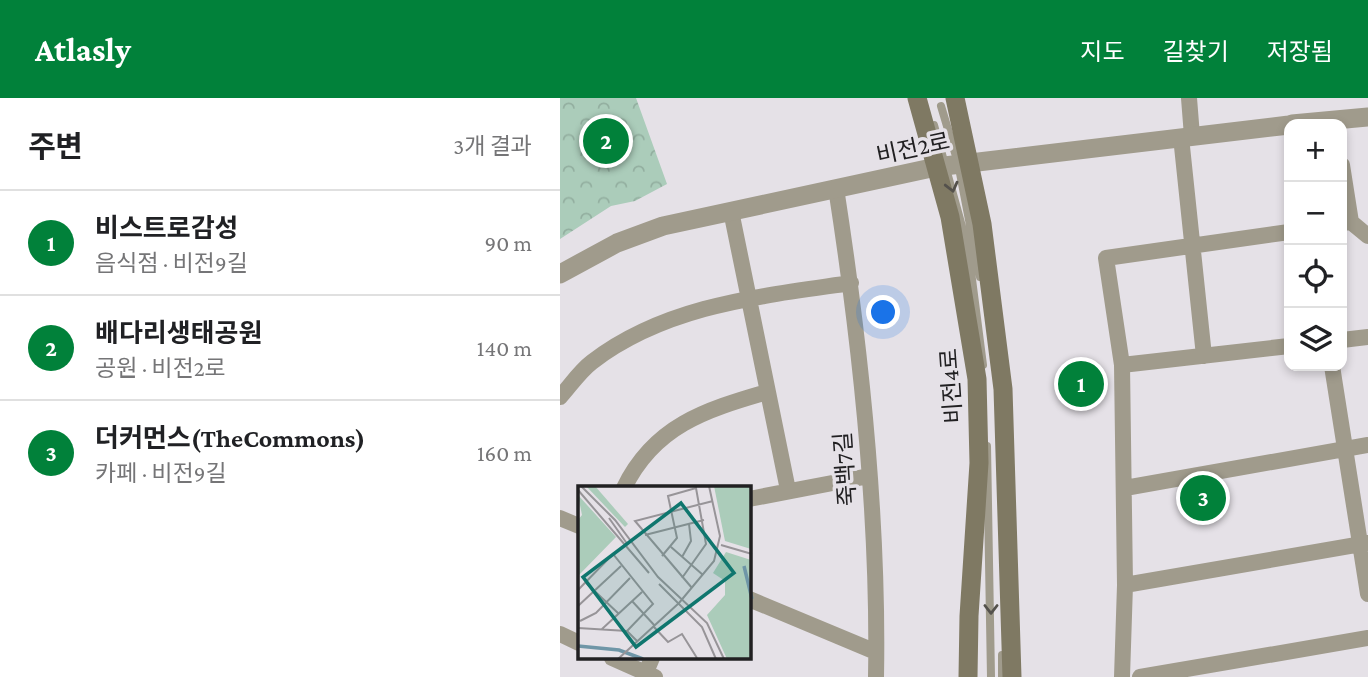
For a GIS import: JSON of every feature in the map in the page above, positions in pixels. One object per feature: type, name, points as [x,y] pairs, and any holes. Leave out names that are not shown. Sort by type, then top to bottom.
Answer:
[{"type":"main road","name":"비전4로","points":[[917,98],[982,224],[1003,389],[1012,677]]},
{"type":"main road","name":"비전4로","points":[[946,101],[952,164],[950,217],[971,332],[979,420],[968,677]]},
{"type":"street","points":[[1189,98],[1187,136],[1193,248],[1204,356]]},
{"type":"street","name":"비전2로","points":[[1347,120],[1368,117]]},
{"type":"street","name":"비전2로","points":[[560,274],[617,243],[643,233],[731,211],[952,164],[1284,125]]},
{"type":"street","name":"죽백7길","points":[[836,188],[850,281],[869,476],[876,677]]},
{"type":"street","points":[[731,211],[746,298],[788,490]]},
{"type":"street","points":[[1347,223],[1368,236]]},
{"type":"street","points":[[1122,677],[1125,488],[1122,365],[1106,258],[1193,248],[1284,233]]},
{"type":"street","points":[[560,397],[591,363],[639,331],[717,304],[850,281]]},
{"type":"street","points":[[1347,339],[1368,337]]},
{"type":"street","points":[[1122,365],[1284,347]]},
{"type":"street","points":[[1333,371],[1364,544],[1368,594]]},
{"type":"street","points":[[625,486],[634,468],[659,439],[694,416],[767,392]]},
{"type":"street","points":[[1125,488],[1368,444]]},
{"type":"street","points":[[751,499],[869,476]]},
{"type":"street","points":[[560,518],[578,526]]},
{"type":"street","points":[[1125,585],[1364,544]]},
{"type":"street","points":[[751,600],[876,652]]},
{"type":"street","points":[[560,634],[578,643]]},
{"type":"street","points":[[1140,677],[1368,638]]},
{"type":"street","points":[[618,660],[649,671]]},
{"type":"lane","points":[[927,98],[952,164],[993,345],[1002,677]]},
{"type":"lane","points":[[952,164],[981,333],[991,560],[991,677]]},
{"type":"lane","points":[[979,420],[987,441]]},
{"type":"lane","points":[[1002,653],[1010,607]]},
{"type":"green space","points":[[560,98],[636,98],[667,184],[635,201],[611,206],[560,239]]},
{"type":"place","name":"배다리생태공원","points":[[606,141]]},
{"type":"place","name":"비스트로감성","points":[[1081,384]]},
{"type":"place","name":"더커먼스(TheCommons)","points":[[1203,498]]}]
